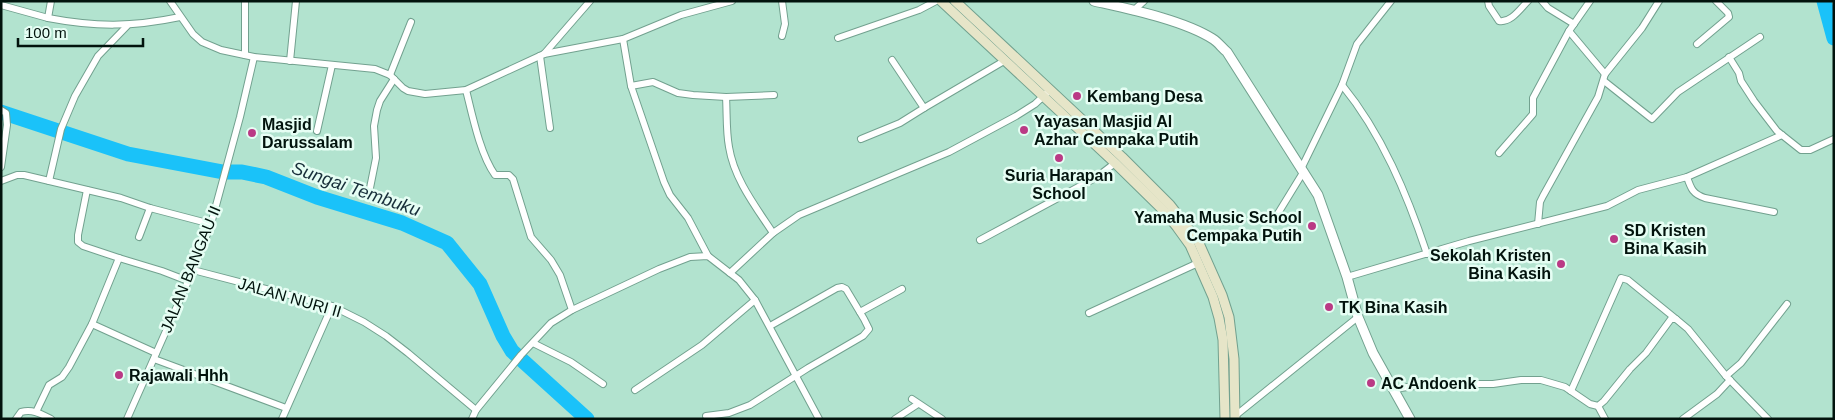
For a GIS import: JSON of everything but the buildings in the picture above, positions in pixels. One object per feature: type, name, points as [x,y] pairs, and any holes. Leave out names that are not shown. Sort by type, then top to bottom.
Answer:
[{"type":"main road","points":[[941,1],[1004,61],[1122,156],[1170,205],[1198,241],[1222,295],[1229,317],[1234,359],[1235,417]]},
{"type":"main road","points":[[955,1],[1164,210],[1190,245],[1213,297],[1223,340],[1225,419]]},
{"type":"street","points":[[48,18],[51,1]]},
{"type":"street","points":[[170,1],[193,34],[202,42],[221,50],[254,57],[375,69],[392,77],[403,88],[418,93],[466,90],[542,55],[623,39],[681,15],[732,1]]},
{"type":"street","points":[[245,1],[245,55]]},
{"type":"street","points":[[290,61],[296,1]]},
{"type":"street","points":[[550,128],[542,55],[590,1]]},
{"type":"street","points":[[782,1],[785,24],[782,36]]},
{"type":"street","points":[[838,38],[919,10],[936,1]]},
{"type":"street","points":[[1094,1],[1198,30],[1215,40],[1227,52],[1318,195],[1348,277],[1358,317],[1373,354],[1410,419]]},
{"type":"street","points":[[1134,11],[1144,1]]},
{"type":"street","points":[[1277,216],[1303,169],[1342,85],[1357,44],[1391,1]]},
{"type":"street","points":[[1488,1],[1489,6],[1499,21],[1502,22],[1508,20],[1528,1]]},
{"type":"street","points":[[1542,1],[1548,8],[1574,24]]},
{"type":"street","points":[[1499,153],[1534,114],[1533,98],[1569,31],[1590,1]]},
{"type":"street","points":[[1538,224],[1542,196],[1598,97],[1605,77],[1642,28],[1659,1]]},
{"type":"street","points":[[1697,44],[1729,17],[1728,13],[1716,1]]},
{"type":"street","points":[[1,4],[48,18],[87,24],[128,26],[180,17]]},
{"type":"street","points":[[369,193],[376,158],[374,126],[377,110],[392,77],[411,22]]},
{"type":"street","points":[[49,181],[61,131],[75,96],[98,56],[128,26]]},
{"type":"street","points":[[1569,31],[1605,77],[1652,119],[1678,92],[1760,37]]},
{"type":"street","points":[[623,39],[631,86],[667,190],[688,218],[708,256],[730,273],[755,300],[819,419]]},
{"type":"street","name":"JALAN BANGAU II","points":[[127,419],[193,270],[211,224],[254,57]]},
{"type":"street","points":[[1729,57],[1754,101],[1782,135],[1804,151],[1834,139]]},
{"type":"street","points":[[892,60],[924,108]]},
{"type":"street","points":[[861,139],[900,123],[1004,61]]},
{"type":"street","points":[[317,132],[332,65]]},
{"type":"street","points":[[631,86],[653,82],[686,95],[726,97],[774,95]]},
{"type":"street","points":[[1342,85],[1365,116],[1402,186],[1427,254]]},
{"type":"street","points":[[466,90],[473,120],[486,159],[495,175],[509,175],[513,179],[531,237],[551,260],[560,275],[572,310]]},
{"type":"street","points":[[730,273],[773,233],[799,215],[949,152],[1016,116],[1047,94]]},
{"type":"street","points":[[726,97],[728,146],[731,158],[745,189],[773,233]]},
{"type":"street","points":[[1,167],[7,121],[4,111]]},
{"type":"street","points":[[1348,277],[1468,241],[1607,206],[1638,190],[1687,177],[1782,135]]},
{"type":"street","points":[[980,240],[1096,177],[1115,162]]},
{"type":"street","points":[[1,181],[17,175],[49,181],[121,198],[150,208],[211,224]]},
{"type":"street","points":[[1687,177],[1692,191],[1696,195],[1774,212]]},
{"type":"street","points":[[88,190],[78,242],[83,246],[188,281]]},
{"type":"street","points":[[139,236],[150,208]]},
{"type":"street","points":[[472,419],[476,410],[533,342],[552,323],[572,310],[659,269],[690,258],[708,256]]},
{"type":"street","points":[[36,412],[49,385],[64,376],[92,324],[119,258]]},
{"type":"street","points":[[1089,313],[1198,263]]},
{"type":"street","name":"JALAN NURI II","points":[[193,270],[332,306],[364,322],[386,336],[408,352],[476,410]]},
{"type":"street","points":[[1571,391],[1622,278],[1624,278],[1688,329],[1728,378],[1768,419]]},
{"type":"street","points":[[706,416],[744,408],[866,334],[869,329],[846,289],[840,287],[770,326]]},
{"type":"street","points":[[860,312],[902,289]]},
{"type":"street","points":[[634,390],[702,345],[755,300]]},
{"type":"street","points":[[1683,419],[1716,394],[1787,304]]},
{"type":"street","points":[[282,419],[332,306]]},
{"type":"street","points":[[1235,417],[1358,317]]},
{"type":"street","points":[[1598,406],[1646,352],[1671,320],[1676,319]]},
{"type":"street","points":[[92,324],[155,356],[286,408]]},
{"type":"street","points":[[533,342],[571,362],[603,384]]},
{"type":"street","points":[[1394,389],[1430,384],[1493,384],[1521,380],[1541,380],[1565,387],[1590,404],[1598,406],[1605,419]]},
{"type":"street","points":[[912,399],[942,419]]},
{"type":"street","points":[[895,419],[918,404]]},
{"type":"street","points":[[16,419],[21,412],[30,410],[51,419]]},
{"type":"waterway","points":[[1824,1],[1834,38]]},
{"type":"waterway","name":"Sungai Tembuku","points":[[1,112],[128,154],[223,172],[242,172],[266,177],[317,197],[402,223],[447,243],[480,284],[503,336],[512,351],[587,419]]},
{"type":"place","name":"Kembang Desa","points":[[1077,96]]},
{"type":"place","name":"Yayasan Masjid Al Azhar Cempaka Putih","points":[[1024,130]]},
{"type":"place","name":"Masjid Darussalam","points":[[252,133]]},
{"type":"place","name":"Suria Harapan School","points":[[1059,158]]},
{"type":"place","name":"Yamaha Music School Cempaka Putih","points":[[1312,226]]},
{"type":"place","name":"SD Kristen Bina Kasih","points":[[1614,239]]},
{"type":"place","name":"Sekolah Kristen Bina Kasih","points":[[1561,264]]},
{"type":"place","name":"TK Bina Kasih","points":[[1329,307]]},
{"type":"place","name":"Rajawali Hhh","points":[[119,375]]},
{"type":"place","name":"AC Andoenk","points":[[1371,383]]}]
